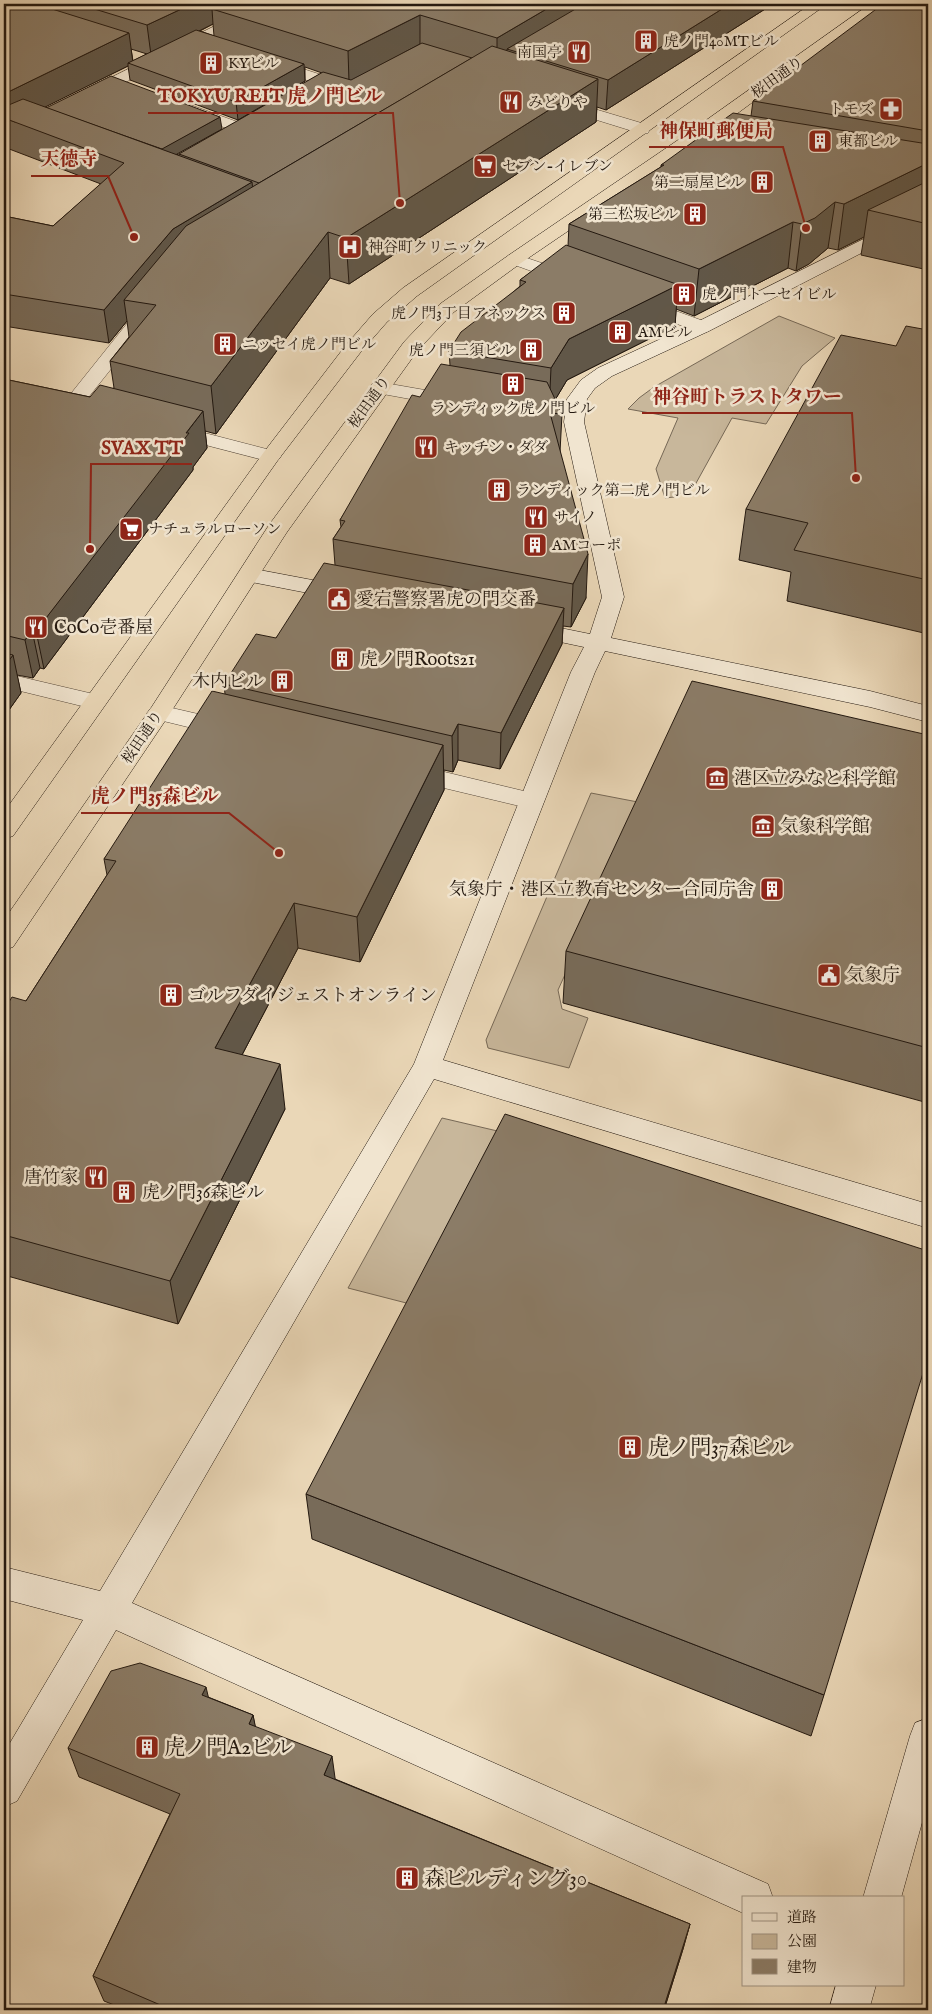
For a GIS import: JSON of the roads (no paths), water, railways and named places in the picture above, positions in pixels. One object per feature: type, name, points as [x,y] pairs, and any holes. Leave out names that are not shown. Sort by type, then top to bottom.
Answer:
[{"type":"highway","name":"桜田通り","points":[[4,830],[94,701],[271,456],[353,349],[380,318],[410,292],[820,4]]},
{"type":"highway","name":"桜田通り","points":[[4,940],[158,713],[277,530],[411,346],[447,308],[515,258],[687,142],[879,4]]},
{"type":"street","points":[[71,103],[270,4]]},
{"type":"street","points":[[197,40],[215,46]]},
{"type":"street","points":[[129,56],[154,62]]},
{"type":"street","points":[[251,58],[323,80],[356,87]]},
{"type":"street","points":[[306,90],[323,80]]},
{"type":"street","points":[[115,82],[131,88]]},
{"type":"street","points":[[542,98],[642,129]]},
{"type":"street","points":[[168,102],[240,128]]},
{"type":"street","points":[[223,138],[257,119]]},
{"type":"street","points":[[687,142],[710,146]]},
{"type":"street","points":[[4,1788],[427,1066],[583,672],[598,642],[611,608],[613,597],[564,421],[588,384],[605,372],[702,327],[928,212]]},
{"type":"street","points":[[515,258],[591,286]]},
{"type":"street","points":[[72,405],[160,296]]},
{"type":"street","points":[[628,300],[702,327]]},
{"type":"street","points":[[379,388],[481,406]]},
{"type":"street","points":[[154,426],[271,456]]},
{"type":"street","points":[[249,575],[364,597]]},
{"type":"street","points":[[509,624],[870,699],[928,714]]},
{"type":"street","points":[[4,680],[94,701]]},
{"type":"street","points":[[158,713],[251,734]]},
{"type":"street","points":[[387,766],[532,801]]},
{"type":"street","points":[[427,1066],[928,1216]]},
{"type":"street","points":[[4,1583],[109,1610],[750,1896]]},
{"type":"street","points":[[883,1896],[928,1736]]},
{"type":"street","points":[[849,2010],[856,1986]]},
{"type":"place","name":"虎ノ門40MTビル","points":[[646,41]]},
{"type":"place","name":"南国亭","points":[[579,52]]},
{"type":"place","name":"KYビル","points":[[211,63]]},
{"type":"place","name":"みどりや","points":[[511,102]]},
{"type":"place","name":"トモズ","points":[[891,109]]},
{"type":"place","name":"東都ビル","points":[[820,141]]},
{"type":"place","name":"セブン-イレブン","points":[[485,166]]},
{"type":"place","name":"第二扇屋ビル","points":[[762,182]]},
{"type":"place","name":"TOKYU REIT 虎ノ門ビル","points":[[400,203]]},
{"type":"place","name":"第三松坂ビル","points":[[695,214]]},
{"type":"place","name":"神保町郵便局","points":[[806,228]]},
{"type":"place","name":"天徳寺","points":[[134,237]]},
{"type":"place","name":"神谷町クリニック","points":[[350,247]]},
{"type":"place","name":"虎ノ門トーセイビル","points":[[684,294]]},
{"type":"place","name":"虎ノ門3丁目アネックス","points":[[564,313]]},
{"type":"place","name":"AMビル","points":[[620,332]]},
{"type":"place","name":"ニッセイ虎ノ門ビル","points":[[225,344]]},
{"type":"place","name":"虎ノ門三須ビル","points":[[531,350]]},
{"type":"place","name":"ランディック虎ノ門ビル","points":[[513,384]]},
{"type":"place","name":"キッチン・ダダ","points":[[426,447]]},
{"type":"place","name":"神谷町トラストタワー","points":[[856,478]]},
{"type":"place","name":"ランディック第二虎ノ門ビル","points":[[499,490]]},
{"type":"place","name":"サイノ","points":[[536,517]]},
{"type":"place","name":"ナチュラルローソン","points":[[131,529]]},
{"type":"place","name":"AMコーポ","points":[[535,545]]},
{"type":"place","name":"SVAX TT","points":[[90,549]]},
{"type":"place","name":"愛宕警察署虎の門交番","points":[[339,599]]},
{"type":"place","name":"CoCo壱番屋","points":[[36,627]]},
{"type":"place","name":"虎ノ門Roots21","points":[[342,659]]},
{"type":"place","name":"木内ビル","points":[[282,681]]},
{"type":"place","name":"港区立みなと科学館","points":[[717,778]]},
{"type":"place","name":"気象科学館","points":[[763,826]]},
{"type":"place","name":"虎ノ門35森ビル","points":[[279,853]]},
{"type":"place","name":"気象庁・港区立教育センター合同庁舎","points":[[772,889]]},
{"type":"place","name":"気象庁","points":[[829,975]]},
{"type":"place","name":"ゴルフダイジェストオンライン","points":[[171,995]]},
{"type":"place","name":"唐竹家","points":[[96,1177]]},
{"type":"place","name":"虎ノ門36森ビル","points":[[124,1192]]},
{"type":"place","name":"虎ノ門37森ビル","points":[[630,1447]]},
{"type":"place","name":"虎ノ門A2ビル","points":[[147,1747]]},
{"type":"place","name":"森ビルディング30","points":[[407,1878]]}]
